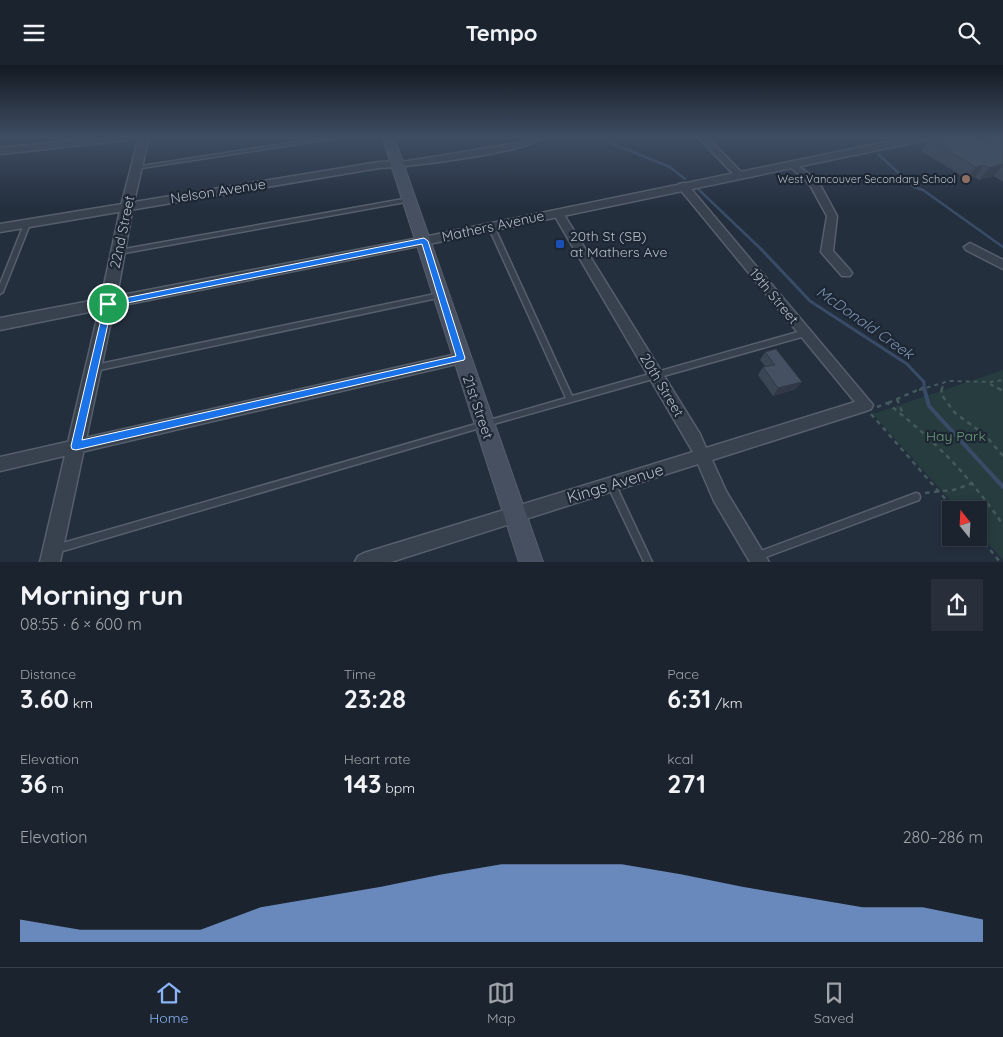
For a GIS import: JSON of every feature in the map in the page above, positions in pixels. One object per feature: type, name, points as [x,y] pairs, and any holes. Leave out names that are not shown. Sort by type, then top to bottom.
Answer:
[{"type":"main road","name":"21st Street","points":[[397,160],[483,424],[531,562]]},
{"type":"street","name":"22nd Street","points":[[51,556],[95,368],[137,160]]},
{"type":"street","name":"Nelson Avenue","points":[[0,228],[378,165],[422,160]]},
{"type":"street","points":[[725,160],[739,175]]},
{"type":"street","name":"Mathers Avenue","points":[[0,324],[424,241],[810,160]]},
{"type":"street","points":[[792,164],[814,183],[832,216],[826,252],[846,273]]},
{"type":"street","name":"19th Street","points":[[683,186],[866,405]]},
{"type":"street","name":"20th Street","points":[[558,213],[703,456],[720,496],[758,559]]},
{"type":"street","points":[[970,247],[1003,265]]},
{"type":"street","points":[[0,464],[461,358]]},
{"type":"street","name":"Kings Avenue","points":[[364,562],[515,513],[866,405]]},
{"type":"lane","points":[[135,168],[186,160]]},
{"type":"lane","points":[[117,253],[410,200]]},
{"type":"lane","points":[[0,293],[27,223]]},
{"type":"lane","points":[[491,226],[570,399]]},
{"type":"lane","points":[[95,368],[440,295]]},
{"type":"lane","points":[[51,556],[483,424],[805,333]]},
{"type":"lane","points":[[611,483],[648,562]]},
{"type":"lane","points":[[758,559],[916,497]]},
{"type":"path","points":[[866,405],[873,407],[943,383],[958,380],[990,384],[1003,381]]},
{"type":"path","points":[[943,383],[942,394],[956,413],[985,435],[1003,455]]},
{"type":"path","points":[[990,384],[1003,391]]},
{"type":"path","points":[[897,399],[904,416]]},
{"type":"path","points":[[887,403],[953,460],[974,483],[1003,525]]},
{"type":"path","points":[[866,405],[874,420],[900,445],[947,501]]},
{"type":"path","points":[[916,497],[923,493],[952,490],[974,483]]},
{"type":"path","points":[[987,546],[1000,562]]},
{"type":"green space","name":"Hay Park","points":[[1003,370],[1003,560],[988,543],[988,501],[951,501],[873,414]]},
{"type":"building","points":[[965,160],[1003,160],[1003,164],[989,168],[984,165],[976,167]]},
{"type":"building","points":[[776,349],[802,382],[778,388],[763,367],[775,365],[765,352]]},
{"type":"waterway","name":"McDonald Creek","points":[[653,160],[670,167],[685,179]]},
{"type":"waterway","points":[[885,160],[914,187],[923,190],[1003,247]]},
{"type":"waterway","name":"McDonald Creek","points":[[697,188],[761,249]]},
{"type":"waterway","name":"McDonald Creek","points":[[761,249],[810,301],[907,364],[924,382],[924,388]]},
{"type":"waterway","name":"McDonald Creek","points":[[924,388],[929,406],[1003,487]]},
{"type":"place","name":"West Vancouver Secondary School","points":[[966,179]]},
{"type":"place","name":"20th St (SB) at Mathers Ave","points":[[560,244]]},
{"type":"route","points":[[424,241],[461,358],[76,446],[108,304],[424,241]]}]
